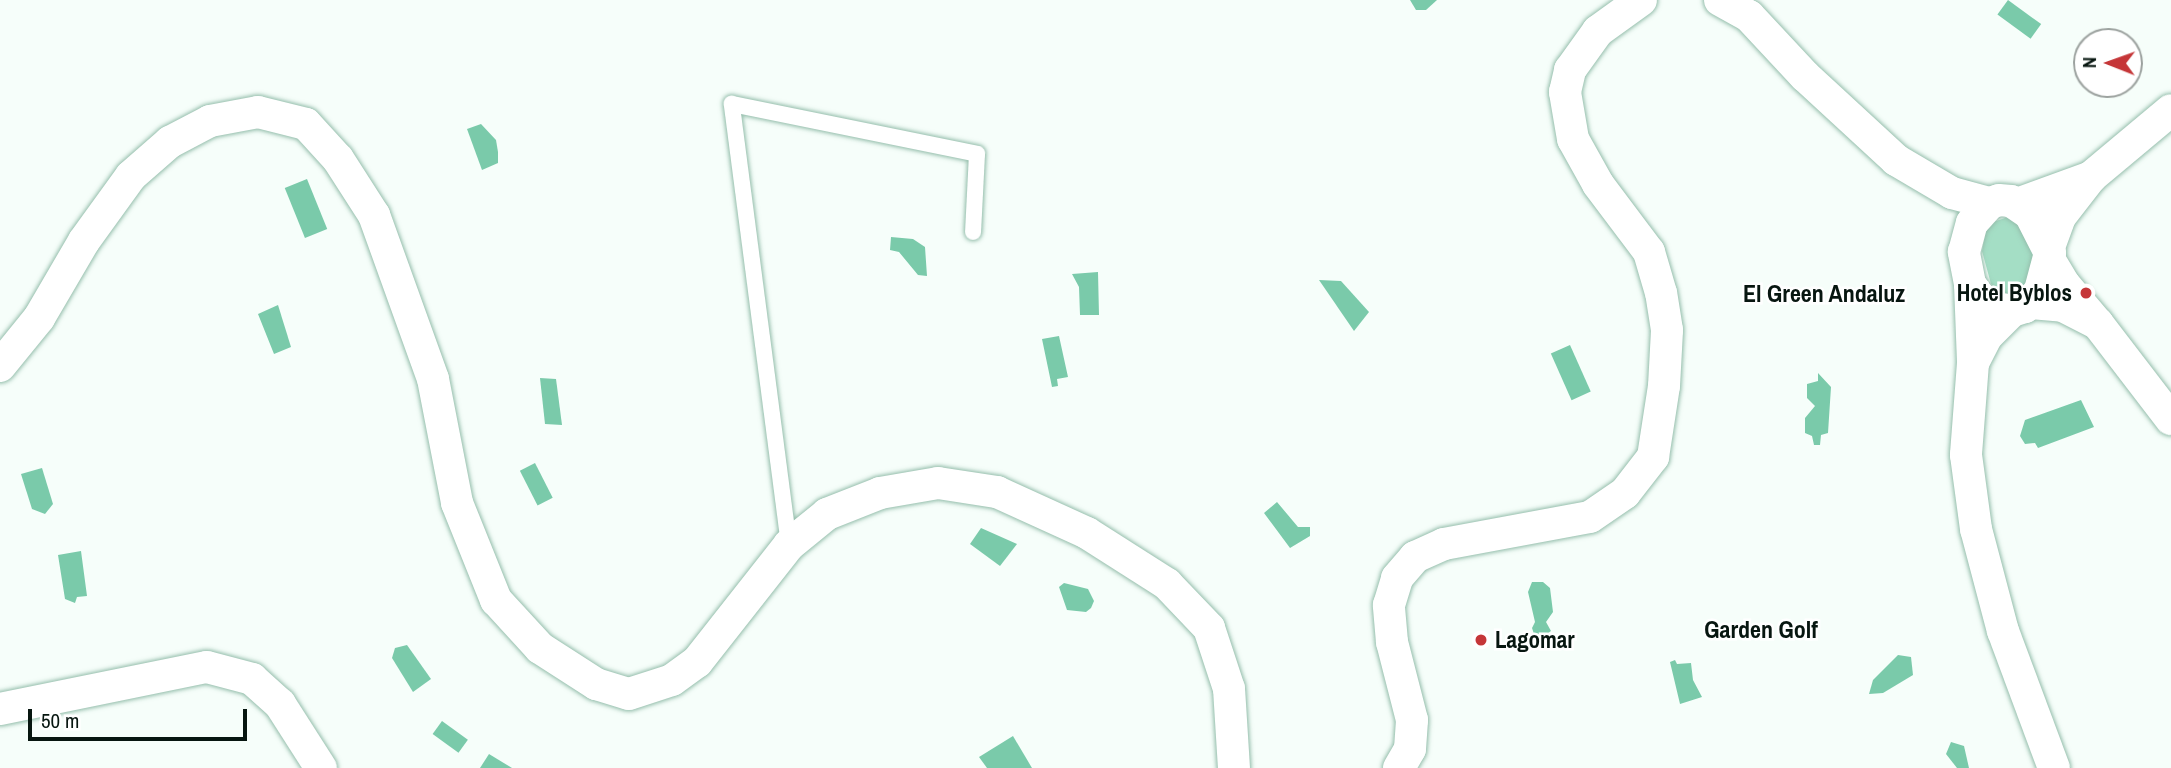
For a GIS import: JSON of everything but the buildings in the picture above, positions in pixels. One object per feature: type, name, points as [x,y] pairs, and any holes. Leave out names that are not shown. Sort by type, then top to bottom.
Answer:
[{"type":"street","points":[[1399,768],[1410,749],[1412,720],[1392,642],[1388,605],[1397,578],[1415,557],[1444,544],[1590,517],[1625,493],[1653,457],[1664,386],[1667,330],[1661,293],[1650,252],[1598,184],[1573,139],[1565,92],[1570,70],[1598,31],[1641,0]]},
{"type":"street","points":[[1720,0],[1749,16],[1805,76],[1896,160],[1952,193],[2004,204],[2041,229],[2049,254],[2098,324],[2171,419]]},
{"type":"street","points":[[1763,0],[1766,33]]},
{"type":"street","points":[[1973,363],[1987,337],[2040,292],[2060,217],[2091,177],[2171,110]]},
{"type":"street","points":[[0,366],[39,318],[84,241],[131,176],[170,142],[200,126],[258,112],[306,124],[338,159],[374,215],[433,379],[457,503],[496,600],[540,648],[596,684],[629,694],[672,680],[697,662],[789,545],[828,514],[880,493],[938,483],[997,492],[1087,533],[1167,584],[1209,628],[1229,689],[1234,768]]},
{"type":"street","points":[[2054,768],[2003,631],[1976,529],[1966,455],[1973,363],[1965,236],[2004,204],[2091,177]]},
{"type":"street","points":[[1970,284],[1989,305],[2063,306],[2098,324]]},
{"type":"street","points":[[0,709],[207,667],[252,679],[280,704],[321,768]]},
{"type":"lane","points":[[789,545],[732,104],[977,154],[973,232]]},
{"type":"shaded area","points":[[1410,0],[1437,0],[1426,10],[1416,10]]},
{"type":"shaded area","points":[[2008,0],[2041,24],[2031,39],[1997,15]]},
{"type":"shaded area","points":[[481,124],[496,140],[498,152],[498,163],[482,170],[467,129]]},
{"type":"shaded area","points":[[307,179],[327,229],[305,238],[285,188]]},
{"type":"shaded area","points":[[2011,216],[2036,244],[2036,273],[2018,295],[2002,293],[1991,284],[1982,251],[1987,224]]},
{"type":"shaded area","points":[[891,237],[913,239],[925,247],[927,276],[918,275],[899,252],[890,250]]},
{"type":"shaded area","points":[[1098,272],[1099,315],[1080,315],[1079,287],[1072,274]]},
{"type":"shaded area","points":[[1319,280],[1341,281],[1369,312],[1354,331]]},
{"type":"shaded area","points":[[278,305],[291,347],[274,354],[258,314]]},
{"type":"shaded area","points":[[1059,336],[1068,377],[1057,379],[1058,386],[1052,387],[1042,339]]},
{"type":"shaded area","points":[[1570,345],[1591,392],[1572,400],[1551,354]]},
{"type":"shaded area","points":[[1818,373],[1831,387],[1828,433],[1821,435],[1820,445],[1814,445],[1812,436],[1805,433],[1805,418],[1815,406],[1807,398],[1807,384],[1818,381]]},
{"type":"shaded area","points":[[540,378],[556,379],[562,425],[545,424]]},
{"type":"shaded area","points":[[2081,400],[2094,427],[2038,448],[2035,443],[2025,444],[2020,436],[2025,420]]},
{"type":"shaded area","points":[[535,463],[553,498],[538,505],[520,471]]},
{"type":"shaded area","points":[[42,468],[53,504],[45,514],[32,509],[21,474]]},
{"type":"shaded area","points":[[1277,502],[1298,527],[1310,527],[1310,536],[1290,548],[1264,513]]},
{"type":"shaded area","points":[[981,528],[1017,544],[1000,566],[970,544]]},
{"type":"shaded area","points":[[81,551],[87,596],[77,597],[75,603],[65,599],[58,555]]},
{"type":"shaded area","points":[[1532,582],[1543,582],[1550,588],[1553,612],[1546,622],[1551,631],[1542,637],[1535,637],[1532,628],[1535,622],[1528,592]]},
{"type":"shaded area","points":[[1064,583],[1088,589],[1094,601],[1091,608],[1086,612],[1067,610],[1059,587]]},
{"type":"shaded area","points":[[407,645],[431,679],[413,692],[392,658],[395,648]]},
{"type":"shaded area","points":[[1898,655],[1911,657],[1913,675],[1883,693],[1869,694],[1873,680]]},
{"type":"shaded area","points":[[1675,660],[1677,664],[1691,663],[1693,680],[1702,697],[1680,704],[1670,662]]},
{"type":"shaded area","points":[[442,721],[468,740],[458,753],[433,734]]},
{"type":"shaded area","points":[[1013,736],[1032,768],[987,768],[979,757]]},
{"type":"shaded area","points":[[1951,742],[1964,746],[1969,768],[1957,768],[1946,754]]},
{"type":"shaded area","points":[[489,754],[512,768],[480,768]]},
{"type":"place","name":"Hotel Byblos","points":[[2086,293]]},
{"type":"place","name":"Lagomar","points":[[1481,640]]},
{"type":"district","name":"El Green Andaluz","points":[[1824,294]]},
{"type":"district","name":"Garden Golf","points":[[1761,630]]}]
